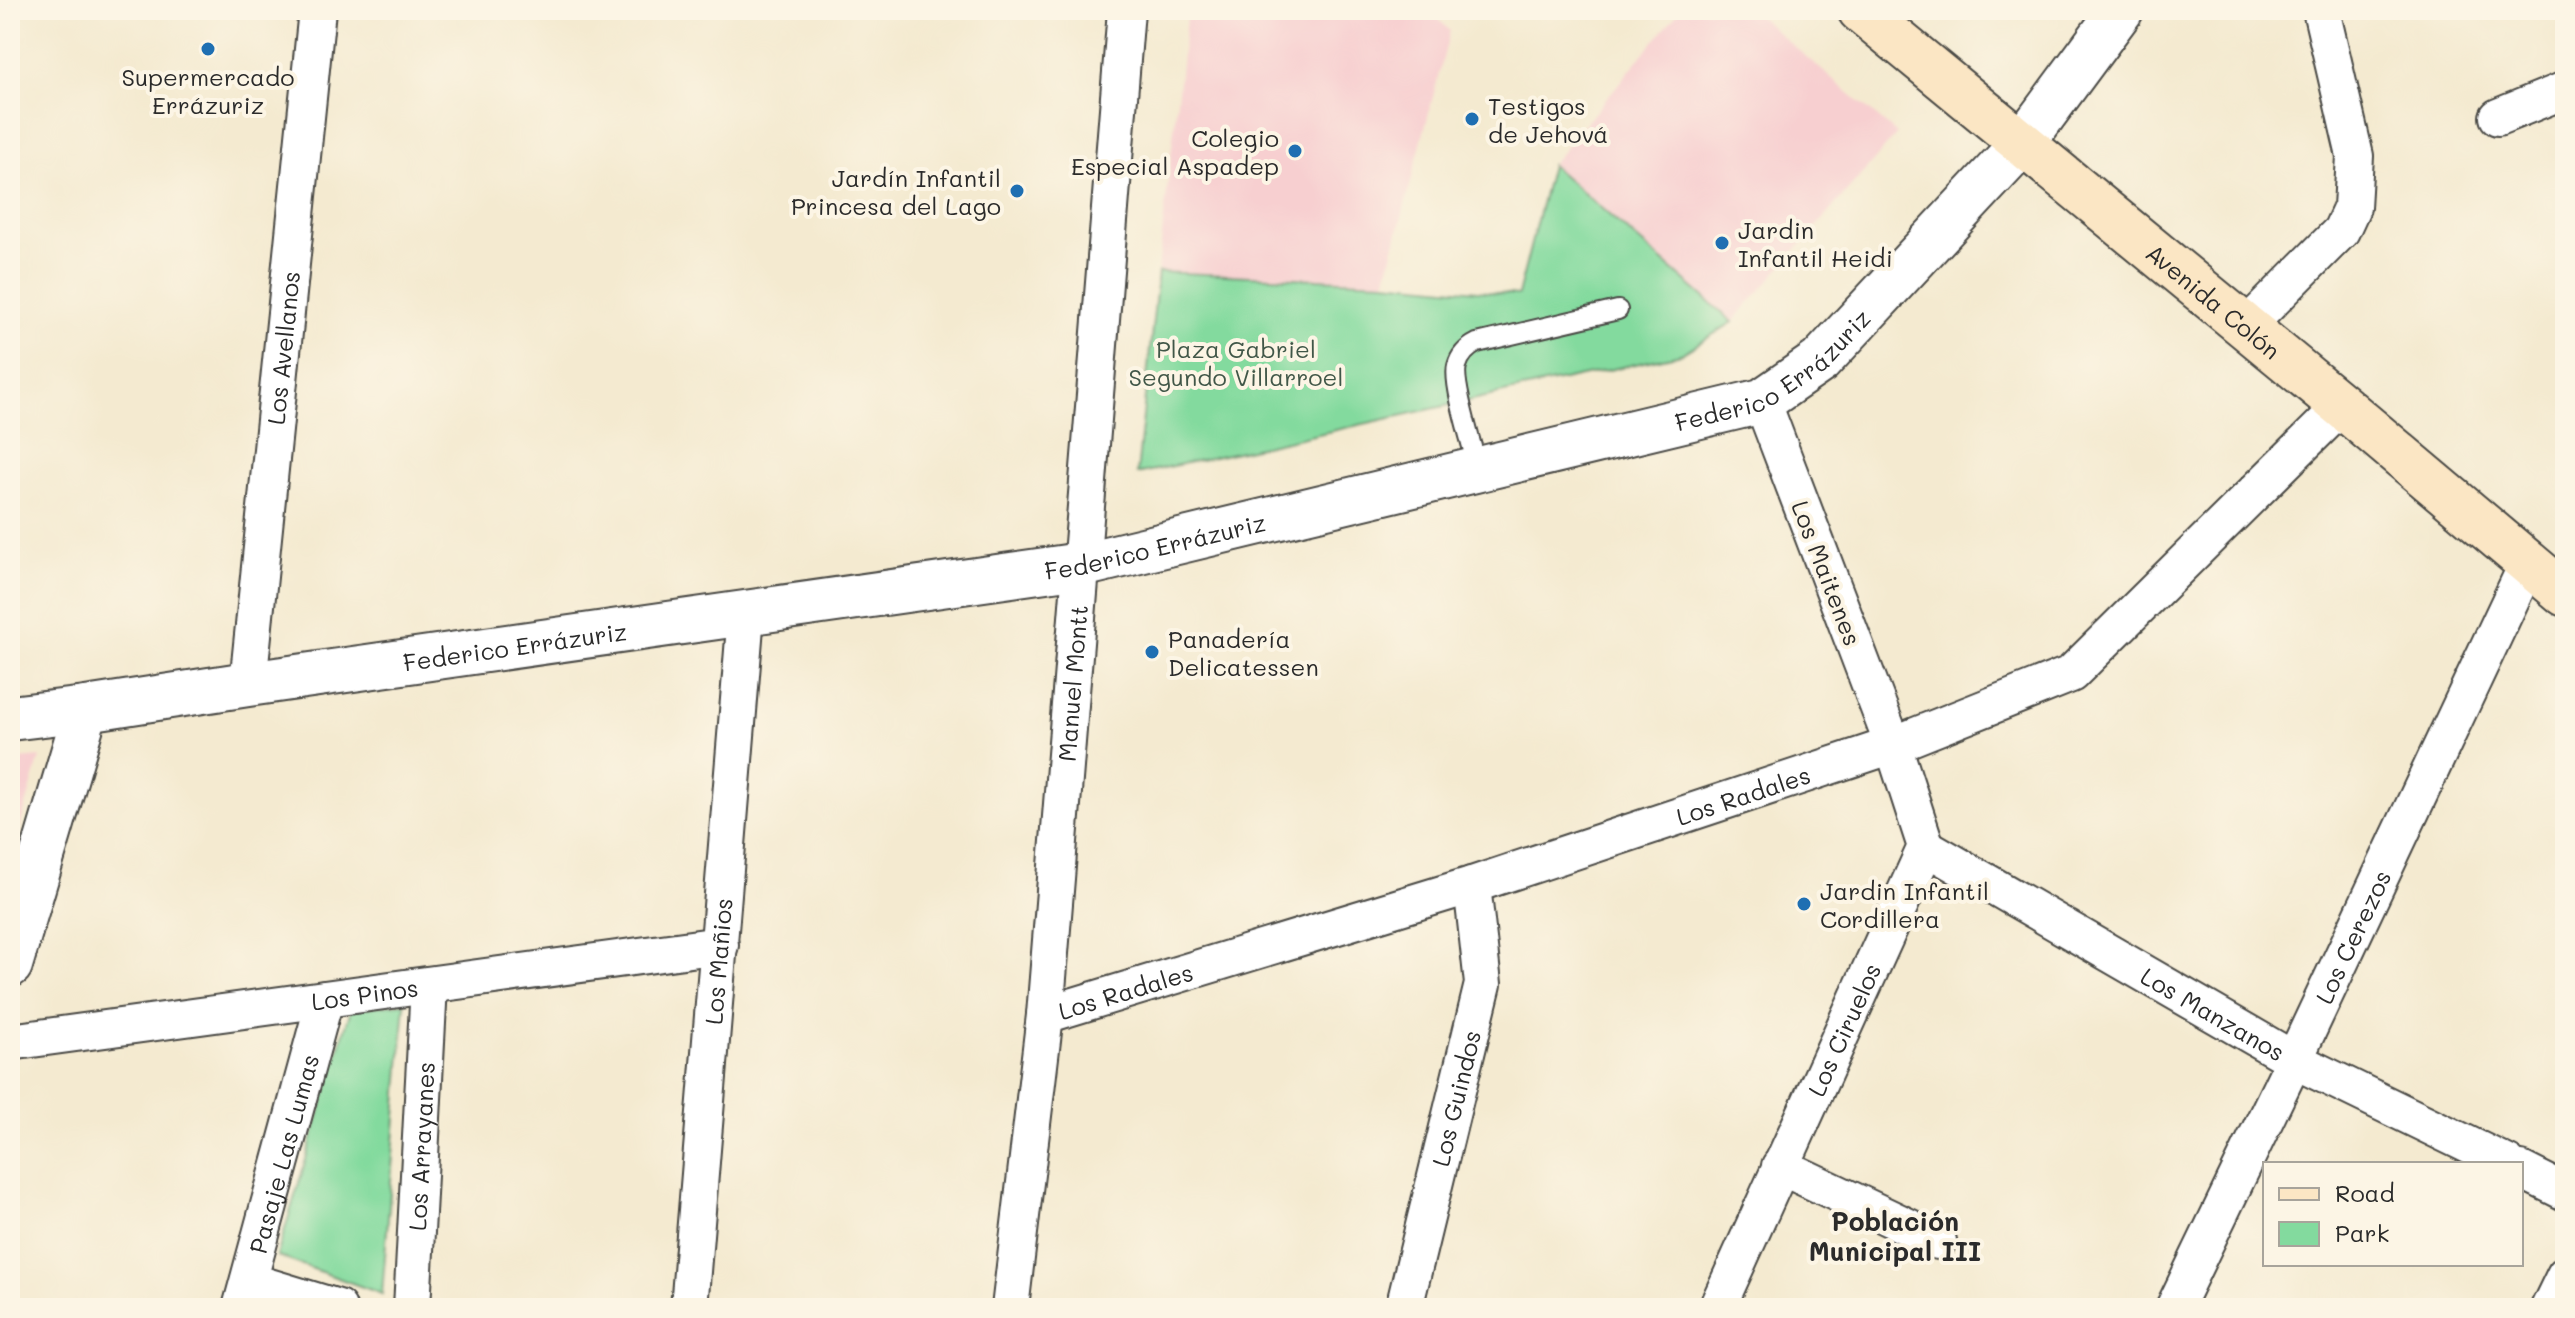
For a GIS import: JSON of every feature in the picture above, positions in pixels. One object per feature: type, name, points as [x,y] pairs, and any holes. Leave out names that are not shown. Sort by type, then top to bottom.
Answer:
[{"type":"main road","name":"Avenida Colón","points":[[1860,10],[2342,406],[2565,594]]},
{"type":"street","name":"Los Avellanos","points":[[248,684],[317,10]]},
{"type":"street","name":"Manuel Montt","points":[[1010,1308],[1045,1015],[1126,10]]},
{"type":"street","name":"Federico Errázuriz","points":[[10,718],[1081,565],[1762,401],[1820,361],[2022,144],[2121,10]]},
{"type":"street","points":[[2245,328],[2341,231],[2352,207],[2355,156],[2321,10]]},
{"type":"street","points":[[2498,117],[2565,90]]},
{"type":"street","name":"Los Maitenes","points":[[1762,401],[1893,745]]},
{"type":"street","name":"Los Radales","points":[[1045,1015],[1472,885],[1893,745],[2071,674],[2342,406]]},
{"type":"street","name":"Los Cerezos","points":[[2174,1308],[2528,563]]},
{"type":"street","name":"Los Mañios","points":[[689,1308],[746,614]]},
{"type":"street","points":[[10,965],[86,709]]},
{"type":"street","points":[[1893,745],[1926,847]]},
{"type":"street","name":"Los Manzanos","points":[[1926,847],[2294,1060],[2504,1162]]},
{"type":"street","name":"Los Ciruelos","points":[[1717,1308],[1926,847]]},
{"type":"street","name":"Los Guindos","points":[[1404,1308],[1483,984],[1472,885]]},
{"type":"street","name":"Los Pinos","points":[[10,1042],[720,945]]},
{"type":"street","name":"Los Arrayanes","points":[[412,1308],[429,985]]},
{"type":"street","name":"Pasaje Las Lumas","points":[[245,1295],[325,999]]},
{"type":"street","points":[[1780,1166],[1938,1241]]},
{"type":"street","points":[[2523,1171],[2565,1192]]},
{"type":"street","points":[[2549,1308],[2565,1275]]},
{"type":"street","points":[[245,1295],[338,1308]]},
{"type":"lane","points":[[1478,469],[1455,375],[1461,356],[1477,343],[1618,310]]},
{"type":"shaded area","name":"Colegio Especial Aspadep","points":[[1187,10],[1430,10],[1450,31],[1385,282],[1158,272]]},
{"type":"shaded area","name":"Jardin Infantil Heidi","points":[[1680,10],[1751,10],[1897,134],[1733,322],[1551,165]]},
{"type":"shaded area","points":[[40,757],[10,861],[10,760]]},
{"type":"green space","name":"Plaza Gabriel Segundo Villarroel","points":[[1551,165],[1733,322],[1681,354],[1137,474],[1158,272],[1385,282],[1518,295]]},
{"type":"green space","points":[[405,1003],[382,1294],[277,1256],[351,1009]]},
{"type":"place","name":"Supermercado Errázuriz","points":[[208,49]]},
{"type":"place","name":"Testigos de Jehová","points":[[1472,119]]},
{"type":"place","name":"Colegio Especial Aspadep","points":[[1295,151]]},
{"type":"place","name":"Jardín Infantil Princesa del Lago","points":[[1017,191]]},
{"type":"place","name":"Jardin Infantil Heidi","points":[[1722,243]]},
{"type":"place","name":"Panadería Delicatessen","points":[[1152,652]]},
{"type":"place","name":"Jardin Infantil Cordillera","points":[[1804,904]]},
{"type":"district","name":"Población Municipal III","points":[[1895,1236]]}]
